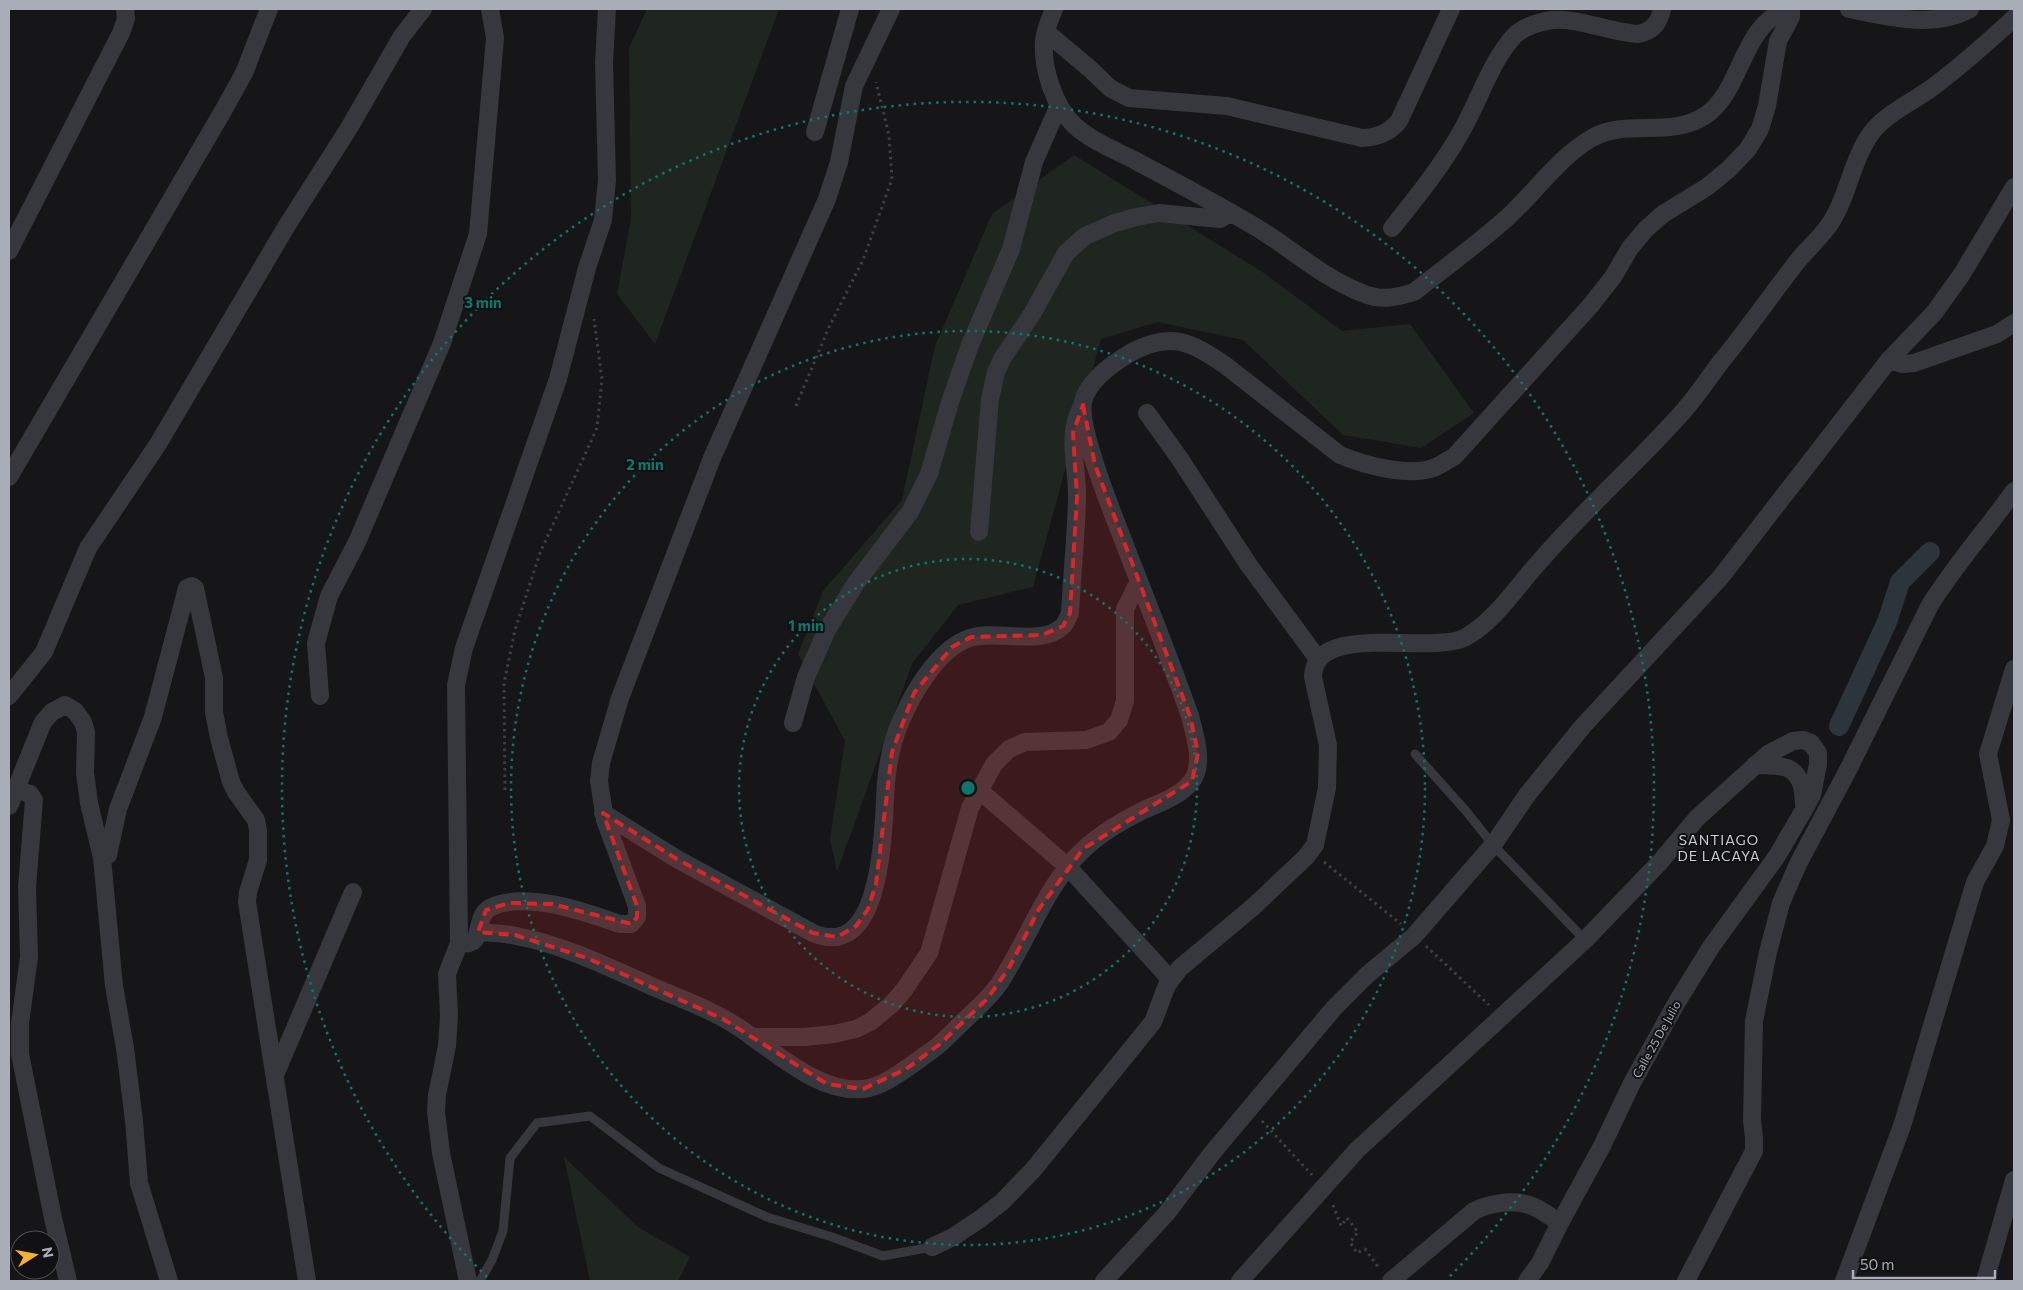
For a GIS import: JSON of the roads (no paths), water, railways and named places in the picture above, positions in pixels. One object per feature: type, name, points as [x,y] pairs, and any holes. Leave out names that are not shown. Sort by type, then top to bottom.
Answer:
[{"type":"street","points":[[9,251],[121,33],[126,20],[125,9]]},
{"type":"street","points":[[9,477],[223,111],[244,73],[269,9]]},
{"type":"street","points":[[9,696],[44,652],[88,548],[158,444],[286,227],[349,128],[402,36],[423,9]]},
{"type":"street","points":[[320,696],[316,643],[329,596],[357,542],[442,343],[478,234],[495,38],[490,9]]},
{"type":"street","points":[[468,1281],[441,1153],[436,1112],[437,1095],[447,1046],[449,1016],[448,970],[459,943],[456,686],[464,648],[558,379],[587,268],[603,220],[606,180],[604,63],[607,9]]},
{"type":"street","points":[[815,132],[850,9]]},
{"type":"street","points":[[459,943],[470,943],[478,937],[480,919],[486,910],[509,902],[552,904],[620,924],[631,924],[634,921],[638,912],[637,906],[603,813],[599,780],[601,763],[620,698],[712,458],[827,199],[839,162],[854,86],[891,9]]},
{"type":"street","points":[[603,813],[677,859],[813,933],[820,936],[836,937],[851,931],[868,909],[876,884],[886,780],[899,725],[914,693],[930,671],[952,647],[971,637],[1042,635],[1054,632],[1063,626],[1070,613],[1077,497],[1074,433],[1076,418],[1083,405],[1086,393],[1105,371],[1144,346],[1170,339],[1180,341],[1208,353],[1340,455],[1354,461],[1394,470],[1416,471],[1433,468],[1454,457],[1558,344],[1607,284],[1630,248],[1646,229],[1663,214],[1707,187],[1729,169],[1748,149],[1760,129],[1767,106],[1778,41],[1791,17],[1789,9],[1773,16],[1756,34],[1727,89],[1714,108],[1705,116],[1688,124],[1669,128],[1620,130],[1593,137],[1564,160],[1509,216],[1414,292],[1395,298],[1380,298],[1362,293],[1333,278],[1260,230],[1090,138],[1073,124],[1059,105],[1048,81],[1044,43],[1054,9]]},
{"type":"street","points":[[1046,32],[1110,88],[1128,98],[1226,106],[1350,137],[1368,138],[1385,134],[1394,128],[1400,120],[1451,9]]},
{"type":"street","points":[[1392,228],[1423,188],[1461,133],[1508,43],[1516,34],[1527,27],[1556,20],[1638,34],[1647,33],[1660,20],[1662,9]]},
{"type":"street","points":[[1849,9],[1930,21],[1950,18],[1970,9]]},
{"type":"street","points":[[932,1247],[953,1237],[980,1219],[1002,1202],[1033,1170],[1152,1022],[1160,999],[1180,968],[1253,906],[1306,857],[1315,845],[1327,788],[1328,744],[1313,677],[1313,668],[1318,660],[1333,649],[1357,644],[1414,644],[1454,641],[1465,638],[1491,618],[1565,532],[1681,414],[1800,258],[1828,226],[1841,203],[1863,148],[1873,131],[1892,115],[1934,86],[2014,18]]},
{"type":"street","points":[[793,723],[806,677],[827,630],[861,575],[910,512],[929,474],[950,402],[970,345],[992,289],[1011,249],[1034,162],[1059,105]]},
{"type":"street","points":[[1104,1281],[1166,1214],[1213,1152],[1334,1008],[1367,974],[1414,936],[1493,845],[1527,795],[1583,726],[1720,578],[1889,360],[1940,305],[1962,274],[2014,186]]},
{"type":"street","points":[[979,532],[990,399],[996,372],[1006,351],[1032,314],[1066,253],[1084,236],[1115,223],[1136,217],[1159,213],[1220,219],[1230,213]]},
{"type":"street","points":[[1889,360],[1903,364],[1914,363],[1997,334],[2014,323]]},
{"type":"street","points":[[478,932],[515,935],[542,942],[587,958],[686,1001],[743,1030],[799,1069],[827,1084],[864,1089],[885,1081],[906,1069],[940,1044],[987,999],[1009,968],[1031,929],[1039,909],[1083,849],[1097,838],[1144,810],[1181,791],[1192,781],[1197,767],[1196,738],[1190,716],[1095,465],[1084,420],[1083,405]]},
{"type":"street","points":[[1146,413],[1185,466],[1248,564],[1318,660]]},
{"type":"street","points":[[1686,1281],[1754,1151],[1752,1110],[1754,1021],[1768,952],[1781,903],[1798,864],[1848,770],[1930,605],[1946,580],[1991,524],[2014,490]]},
{"type":"street","points":[[752,1038],[804,1037],[834,1034],[856,1029],[870,1022],[904,990],[929,953],[970,808],[994,764],[1010,749],[1025,742],[1086,740],[1109,732],[1119,720],[1124,701],[1125,609],[1138,580]]},
{"type":"street","points":[[102,858],[108,855],[118,809],[153,717],[187,588],[192,586],[195,588],[214,678],[214,712],[226,766],[236,792],[256,820],[258,830],[258,860],[248,892],[247,902],[307,1281]]},
{"type":"street","points":[[1844,1281],[1902,1126],[1975,882],[1995,846],[2002,820],[1988,754],[2014,669]]},
{"type":"street","points":[[9,806],[43,722],[52,712],[65,705],[75,711],[83,722],[86,732],[85,773],[89,802],[102,858],[114,986],[125,1048],[139,1183],[170,1281]]},
{"type":"street","name":"Calle 25 De Julio","points":[[1240,1281],[1358,1150],[1585,940],[1660,862],[1696,818],[1768,754],[1793,741],[1804,740],[1810,743],[1818,753],[1818,764],[1812,795],[1777,856],[1711,947],[1677,1002],[1632,1083],[1602,1146],[1540,1263],[1526,1281]]},
{"type":"street","points":[[1756,765],[1775,764],[1791,770],[1801,784],[1805,808]]},
{"type":"street","points":[[16,789],[30,794],[34,800],[28,887],[28,957],[20,1022],[20,1054],[49,1201],[68,1281]]},
{"type":"street","points":[[979,790],[1068,867],[1171,980]]},
{"type":"street","points":[[1777,856],[1798,864]]},
{"type":"street","points":[[274,1075],[353,892]]},
{"type":"street","points":[[1984,1281],[2014,1180]]},
{"type":"street","points":[[1391,1281],[1474,1211],[1484,1206],[1498,1203],[1531,1206],[1560,1223]]},
{"type":"lane","points":[[1415,754],[1466,811],[1493,845],[1585,940]]},
{"type":"lane","points":[[480,1281],[492,1260],[503,1231],[510,1158],[537,1123],[590,1116],[659,1168],[767,1217],[832,1236],[883,1256],[932,1247]]},
{"type":"waterway","points":[[1839,726],[1887,622],[1900,582],[1930,552]]},
{"type":"district","name":"SANTIAGO DE LACAYA","points":[[1719,848]]}]
